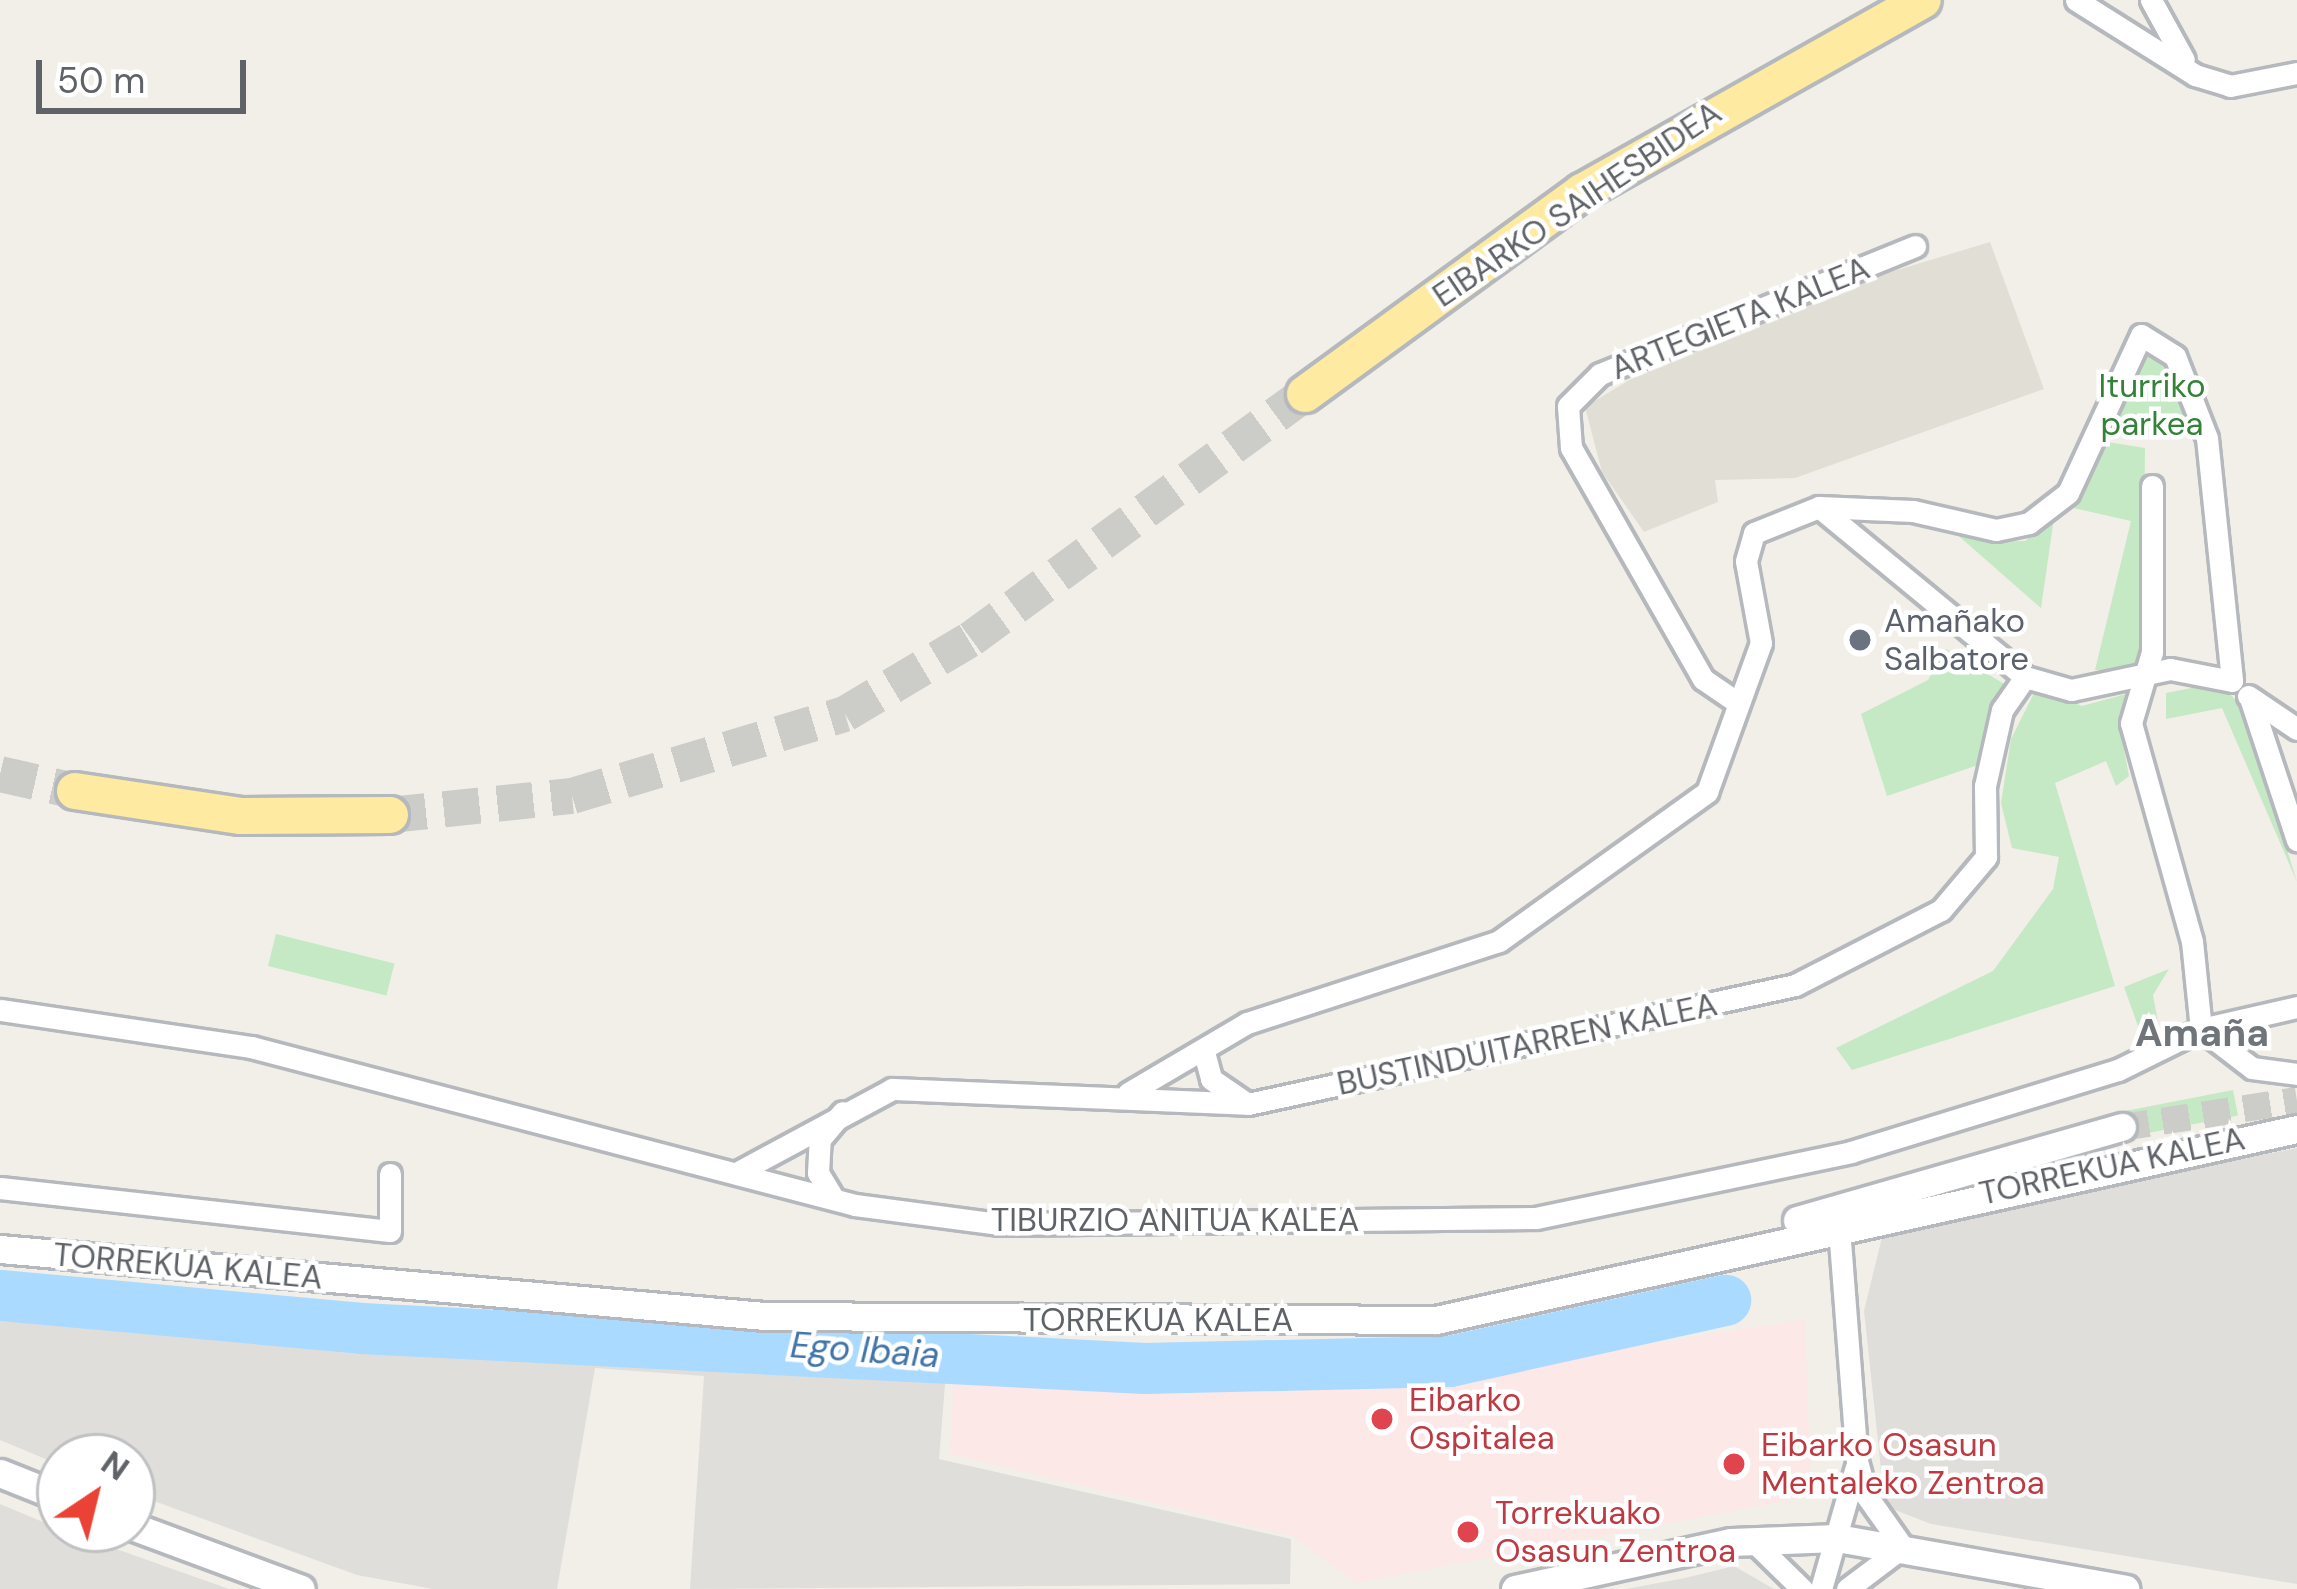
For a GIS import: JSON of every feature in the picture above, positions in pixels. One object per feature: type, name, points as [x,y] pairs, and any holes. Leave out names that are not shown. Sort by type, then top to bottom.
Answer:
[{"type":"highway","name":"EIBARKO SAIHESBIDEA","points":[[1305,394],[1582,192],[1917,3]]},
{"type":"highway","points":[[75,791],[241,816],[390,815]]},
{"type":"street","points":[[1917,3],[1949,0]]},
{"type":"street","points":[[2076,0],[2195,75],[2230,86],[2297,73]]},
{"type":"street","points":[[2097,0],[2114,24]]},
{"type":"street","points":[[2150,0],[2195,75]]},
{"type":"street","name":"ARTEGIETA KALEA","points":[[1738,703],[1703,680],[1571,448],[1568,406],[1600,374],[1915,246]]},
{"type":"street","points":[[1128,1094],[1247,1023],[1499,941],[1707,792],[1761,643],[1746,561],[1754,533],[1772,521],[1819,507],[1996,530],[2029,523],[2068,493],[2141,335],[2175,356],[2207,439],[2232,681]]},
{"type":"street","points":[[2152,486],[2152,652],[2140,679],[2131,723],[2192,941],[2201,1029],[2252,1068],[2297,1074]]},
{"type":"street","points":[[1819,507],[2025,677],[2071,690],[2170,669],[2232,681],[2297,730]]},
{"type":"street","name":"BUSTINDUITARREN KALEA","points":[[740,1171],[848,1106],[892,1089],[1128,1094],[1248,1104],[1795,985],[1883,947],[1941,910],[1986,857],[1985,786],[2002,710],[2025,677]]},
{"type":"street","points":[[2250,698],[2297,840]]},
{"type":"street","name":"TIBURZIO ANITUA KALEA","points":[[0,1010],[251,1047],[832,1196],[1000,1224],[1536,1218],[1851,1152],[2118,1070],[2201,1029],[2297,1007]]},
{"type":"street","points":[[1204,1052],[1211,1079],[1248,1104]]},
{"type":"street","points":[[832,1196],[818,1173],[820,1139],[848,1106]]},
{"type":"street","points":[[1661,1262],[2122,1127]]},
{"type":"street","name":"TORREKUA KALEA","points":[[0,1249],[765,1316],[1436,1320],[1661,1262],[2297,1129]]},
{"type":"street","points":[[0,1189],[390,1231],[390,1174]]},
{"type":"street","points":[[1839,1228],[1856,1461],[1866,1496],[1902,1550]]},
{"type":"street","points":[[1821,1589],[1830,1538],[1856,1461]]},
{"type":"street","points":[[0,1473],[36,1487]]},
{"type":"street","points":[[156,1535],[301,1589]]},
{"type":"street","points":[[1516,1589],[1753,1541],[1830,1538],[2126,1589]]},
{"type":"street","points":[[1753,1541],[1802,1589]]},
{"type":"street","points":[[1847,1589],[1902,1550]]},
{"type":"shaded area","points":[[1990,242],[2044,389],[1795,478],[1715,480],[1718,502],[1644,532],[1602,472],[1585,407],[1675,352],[1808,297]]},
{"type":"shaded area","points":[[2297,1148],[2297,1584],[1931,1524],[1885,1506],[1864,1311],[1884,1229]]},
{"type":"shaded area","points":[[0,1314],[683,1361],[694,1349],[947,1359],[939,1459],[1291,1539],[1290,1584],[690,1589],[704,1376],[595,1368],[557,1589],[433,1589],[357,1575],[156,1502],[156,1433],[36,1433],[36,1455],[0,1440]]},
{"type":"shaded area","name":"Eibarko Ospitalea","points":[[1805,1319],[1811,1496],[1356,1583],[1292,1536],[950,1454],[954,1381],[1404,1384]]},
{"type":"shaded area","points":[[0,1504],[36,1519],[36,1553],[128,1553],[229,1589],[0,1589]]},
{"type":"shaded area","points":[[1734,1566],[1774,1589],[1626,1589],[1685,1578]]},
{"type":"green space","name":"Iturriko parkea","points":[[2143,340],[2169,359],[2200,437],[2101,435]]},
{"type":"green space","points":[[2101,441],[2145,448],[2143,645],[2132,670],[2095,670],[2131,521],[2069,507]]},
{"type":"green space","points":[[2054,518],[2041,608],[1945,524],[1983,542],[2025,541]]},
{"type":"green space","points":[[1946,649],[2006,685],[1978,765],[1887,796],[1861,714],[1928,680]]},
{"type":"green space","points":[[2217,683],[2243,706],[2297,882],[2222,708],[2166,719],[2166,693]]},
{"type":"green space","points":[[2036,689],[2082,706],[2126,694],[2118,718],[2129,776],[2116,786],[2106,761],[2055,783],[2115,986],[1852,1070],[1836,1048],[1993,971],[2053,889],[2059,857],[2012,848],[2001,803],[2011,739]]},
{"type":"green space","points":[[276,934],[394,964],[386,996],[268,966]]},
{"type":"green space","points":[[2169,969],[2153,995],[2158,1022],[2139,1029],[2124,987]]},
{"type":"green space","points":[[2233,1090],[2238,1116],[2124,1138],[2119,1112]]},
{"type":"waterway","name":"Ego Ibaia","points":[[0,1295],[361,1328],[1144,1368],[1449,1361],[1725,1300]]},
{"type":"tunnel","points":[[390,815],[572,796],[845,714],[971,639],[1305,394]]},
{"type":"tunnel","points":[[0,774],[75,791]]},
{"type":"tunnel","points":[[2122,1127],[2297,1100]]},
{"type":"place","name":"Amañako Salbatore","points":[[1860,640]]},
{"type":"place","name":"Eibarko Ospitalea","points":[[1382,1419]]},
{"type":"place","name":"Eibarko Osasun Mentaleko Zentroa","points":[[1734,1464]]},
{"type":"place","name":"Torrekuako Osasun Zentroa","points":[[1468,1532]]},
{"type":"district","name":"Amaña","points":[[2202,1033]]}]
